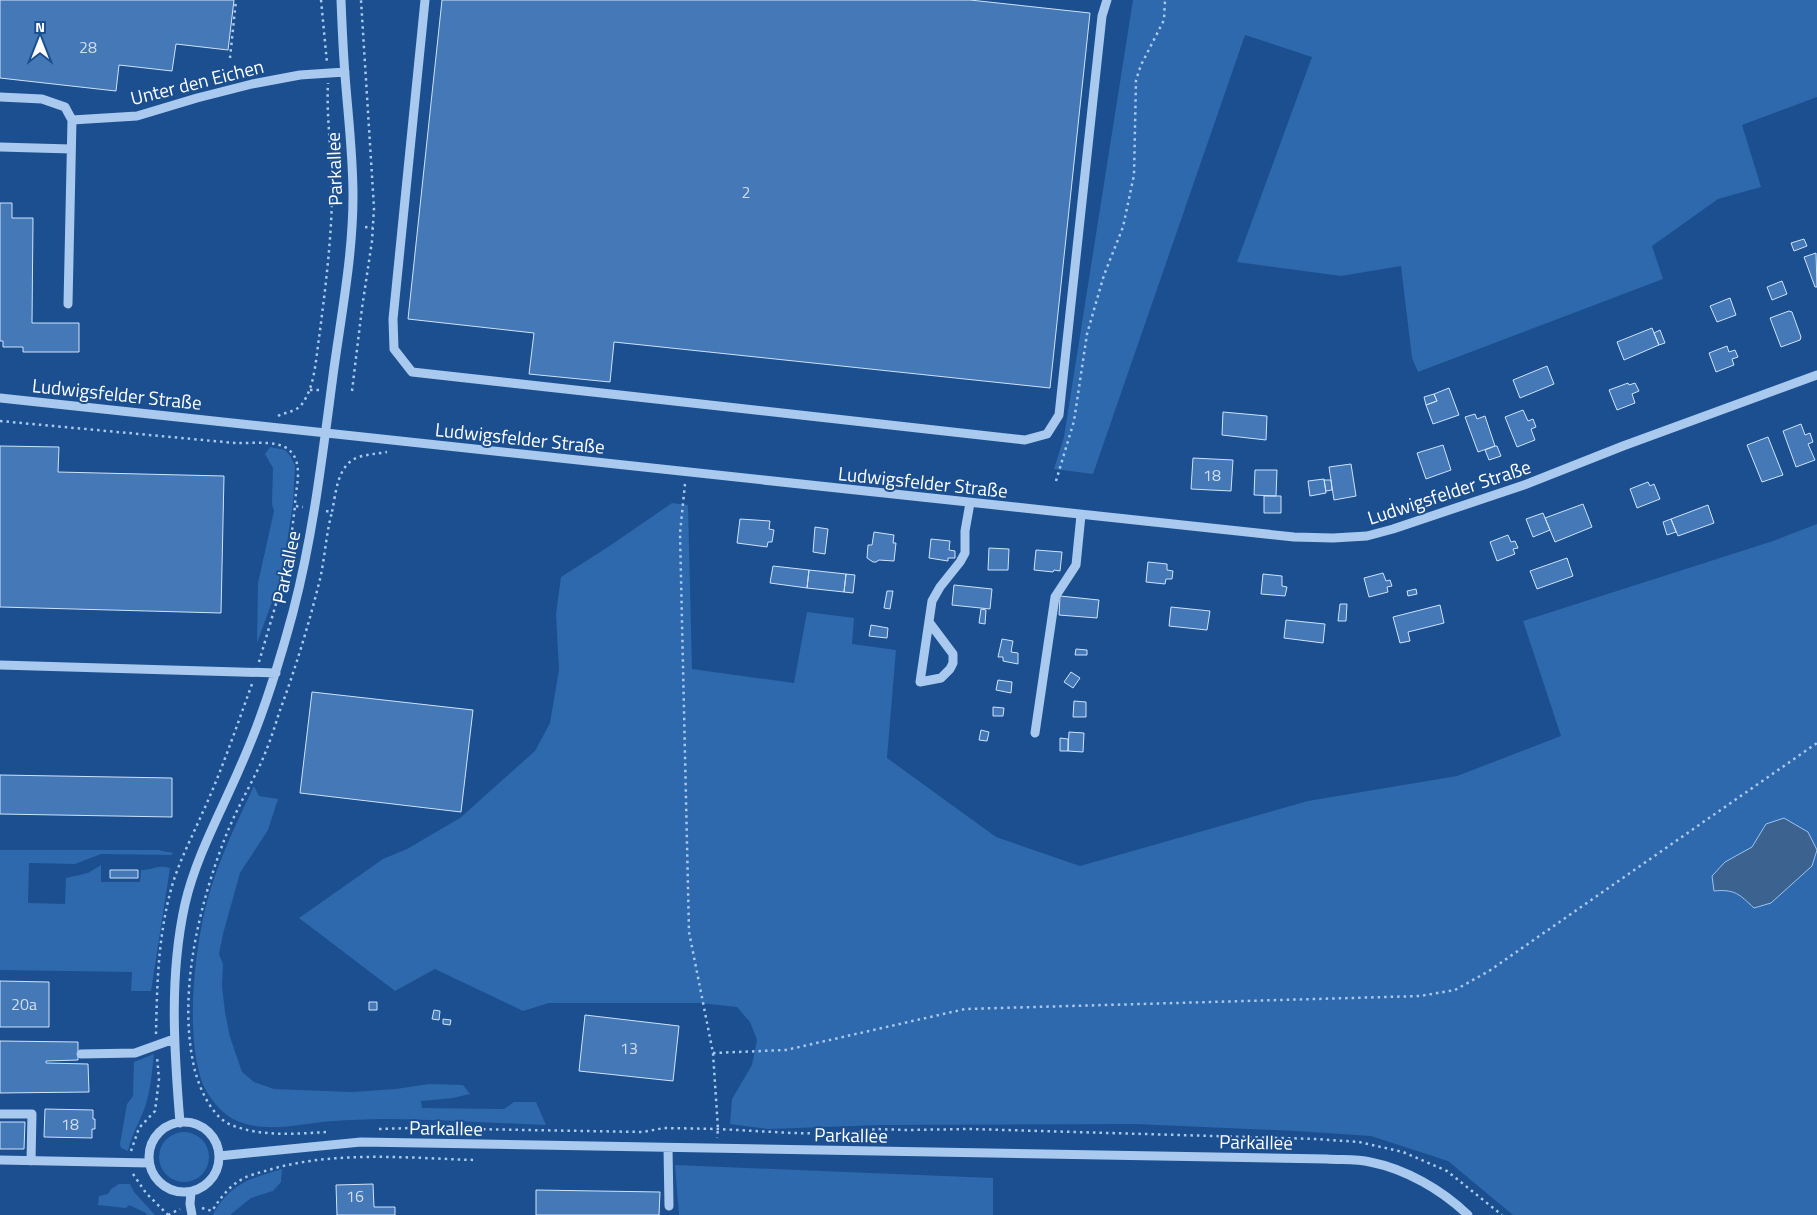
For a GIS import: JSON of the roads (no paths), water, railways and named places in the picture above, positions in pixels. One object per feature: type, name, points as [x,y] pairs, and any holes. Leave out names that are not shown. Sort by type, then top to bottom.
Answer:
[{"type":"street","name":"Parkallee","points":[[180,1122],[174,1039],[176,963],[185,903],[207,840],[242,765],[276,673],[294,610],[308,544],[327,433],[352,226],[352,156],[341,0]]},
{"type":"street","points":[[425,0],[393,319],[394,349],[412,372],[1025,440],[1047,434],[1059,415],[1102,16],[1107,0]]},
{"type":"street","name":"Unter den Eichen","points":[[72,120],[137,116],[243,86],[293,76],[345,72]]},
{"type":"street","points":[[0,97],[42,99],[65,107],[72,120],[68,304]]},
{"type":"street","points":[[0,148],[71,149]]},
{"type":"street","name":"Ludwigsfelder Straße","points":[[0,398],[1081,515],[1294,537],[1333,538],[1367,536],[1524,486],[1623,446],[1817,375]]},
{"type":"street","points":[[929,622],[953,654],[953,663],[941,678],[920,682],[932,601],[965,553],[965,531],[970,503]]},
{"type":"street","points":[[1035,733],[1056,597],[1076,565],[1081,515]]},
{"type":"street","points":[[0,665],[276,673]]},
{"type":"street","points":[[81,1054],[135,1053],[174,1039]]},
{"type":"street","points":[[0,1114],[32,1114],[32,1161]]},
{"type":"street","points":[[180,1122],[192,1123],[206,1131],[216,1145],[219,1156],[217,1168],[211,1179],[202,1187],[191,1192],[179,1192],[168,1189],[152,1173],[149,1163],[149,1151],[153,1140],[169,1126],[180,1122]]},
{"type":"street","name":"Parkallee","points":[[219,1156],[361,1142],[1328,1159],[1370,1162],[1404,1173],[1440,1192],[1468,1215]]},
{"type":"street","points":[[668,1148],[669,1206]]},
{"type":"street","points":[[0,1160],[149,1163]]},
{"type":"street","points":[[191,1192],[190,1204],[192,1215]]}]
